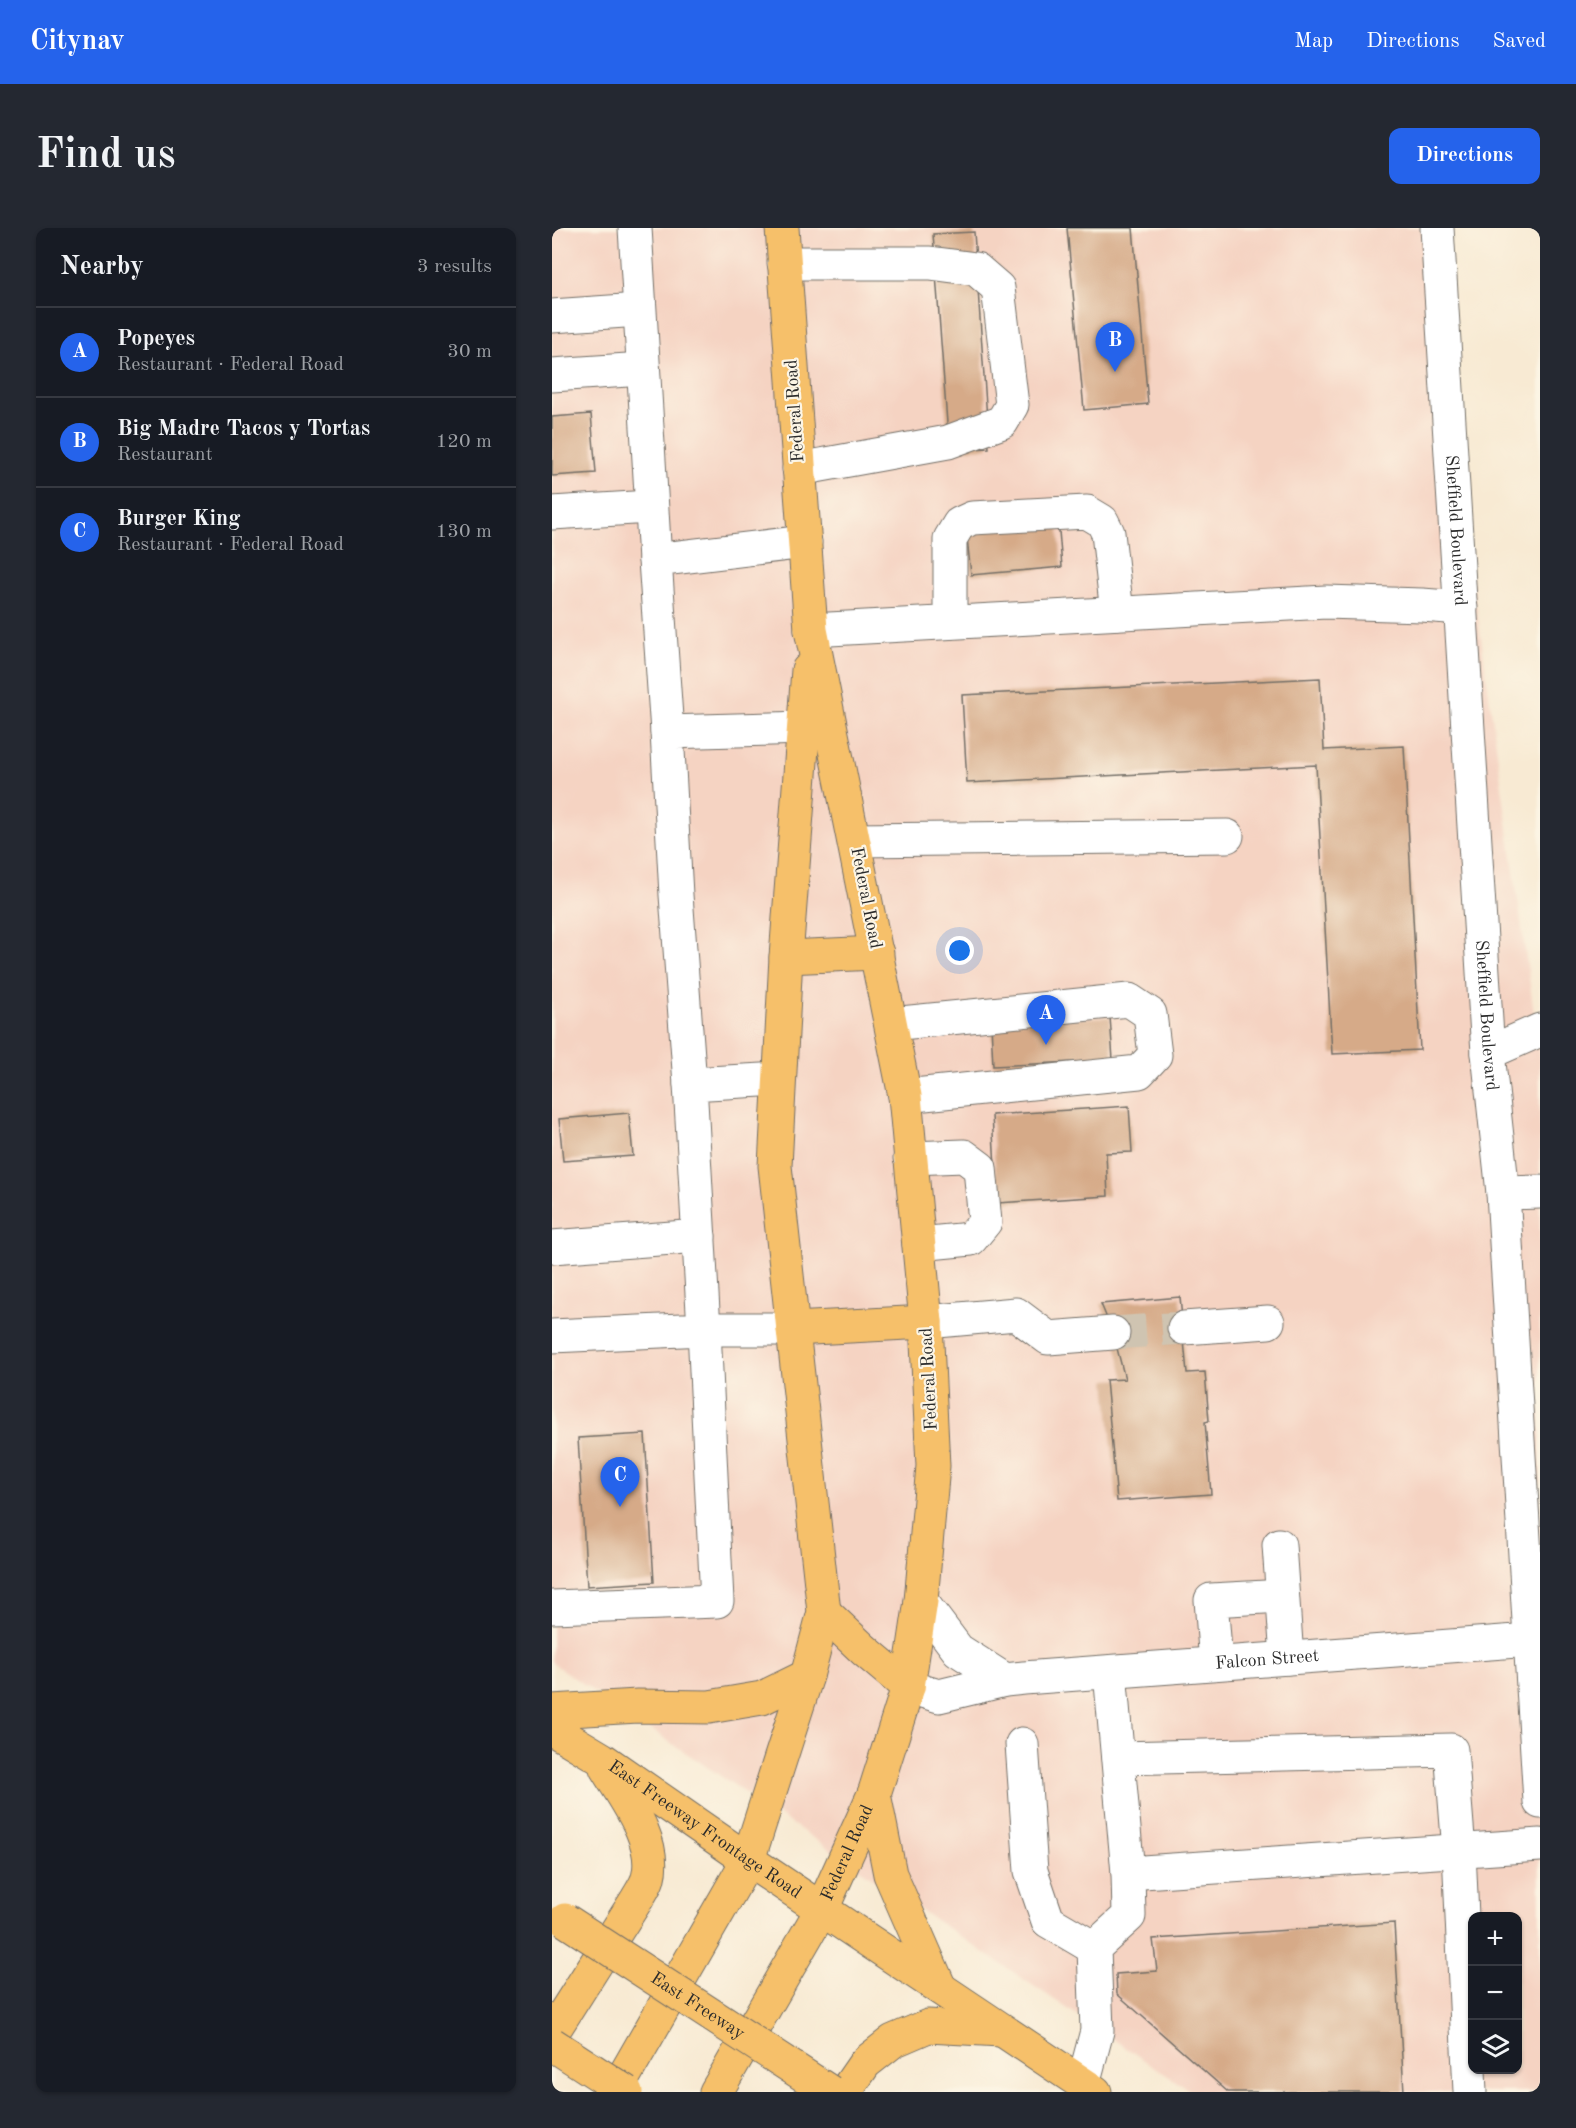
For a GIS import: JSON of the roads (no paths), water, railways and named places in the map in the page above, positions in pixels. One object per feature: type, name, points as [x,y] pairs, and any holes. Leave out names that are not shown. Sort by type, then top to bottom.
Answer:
[{"type":"main road","name":"Federal Road","points":[[716,2092],[822,1909],[874,1794],[908,1687],[921,1601],[933,1466],[926,1322],[905,1096],[811,630],[782,228]]},
{"type":"main road","name":"Federal Road","points":[[615,2092],[748,1860],[807,1676],[824,1612],[775,1166],[786,957],[811,630]]},
{"type":"main road","points":[[786,957],[877,953]]},
{"type":"main road","points":[[793,1329],[926,1322]]},
{"type":"main road","points":[[824,1612],[908,1687]]},
{"type":"main road","points":[[552,1711],[638,1706],[709,1707],[762,1698],[807,1676]]},
{"type":"main road","name":"East Freeway Frontage Road","points":[[552,1729],[602,1759],[748,1860],[1089,2088]]},
{"type":"main road","points":[[552,2033],[638,1899],[648,1878],[651,1857],[645,1835],[602,1759]]},
{"type":"main road","points":[[874,1794],[890,1874],[940,1988]]},
{"type":"main road","name":"East Freeway","points":[[565,1920],[830,2092]]},
{"type":"main road","points":[[845,2092],[865,2063],[892,2041],[928,2026],[1003,2030]]},
{"type":"main road","points":[[552,2044],[626,2092]]},
{"type":"street","points":[[552,1607],[717,1601],[690,1084],[650,507],[635,228]]},
{"type":"street","name":"Sheffield Boulevard","points":[[1437,228],[1488,1053],[1503,1193],[1535,1644],[1540,1802]]},
{"type":"street","points":[[784,263],[930,263],[976,269],[998,288],[1012,405],[1002,422],[948,442],[799,469]]},
{"type":"street","points":[[552,316],[639,310]]},
{"type":"street","points":[[552,375],[643,369]]},
{"type":"street","points":[[552,513],[650,507]]},
{"type":"street","points":[[950,621],[950,539],[959,524],[972,518],[1087,512],[1102,521],[1108,533],[1117,613]]},
{"type":"street","points":[[655,560],[805,542]]},
{"type":"street","points":[[811,630],[1326,602],[1461,608]]},
{"type":"street","points":[[667,732],[804,728]]},
{"type":"street","points":[[855,840],[1227,836]]},
{"type":"street","points":[[891,1024],[1129,1000],[1150,1014],[1155,1056],[1139,1072],[905,1096]]},
{"type":"street","points":[[1488,1053],[1540,1030]]},
{"type":"street","points":[[690,1084],[779,1078]]},
{"type":"street","points":[[910,1158],[964,1156],[980,1168],[985,1222],[971,1239],[919,1244]]},
{"type":"street","points":[[1503,1193],[1540,1192]]},
{"type":"street","points":[[552,1247],[699,1236]]},
{"type":"street","points":[[926,1322],[1016,1314],[1048,1338],[1113,1333]]},
{"type":"street","points":[[1184,1328],[1268,1322]]},
{"type":"street","points":[[552,1336],[704,1329],[793,1329]]},
{"type":"street","points":[[1280,1545],[1287,1658]]},
{"type":"street","points":[[1216,1663],[1211,1600],[1282,1596]]},
{"type":"street","points":[[921,1601],[958,1650],[1005,1680]]},
{"type":"street","name":"Falcon Street","points":[[908,1687],[939,1696],[1005,1680],[1287,1658],[1535,1644]]},
{"type":"street","points":[[1089,2088],[1097,2031],[1094,1948],[1129,1916],[1128,1873],[1110,1672]]},
{"type":"street","points":[[1022,1744],[1031,1871],[1048,1921],[1094,1948]]},
{"type":"street","points":[[1118,1758],[1451,1750],[1459,1851],[1470,2092]]},
{"type":"street","points":[[1128,1873],[1540,1845]]},
{"type":"tunnel","points":[[1113,1333],[1184,1328]]},
{"type":"place","name":"Big Madre Tacos y Tortas","points":[[1115,372]]},
{"type":"place","name":"Popeyes","points":[[1046,1045]]},
{"type":"place","name":"Burger King","points":[[620,1507]]}]
